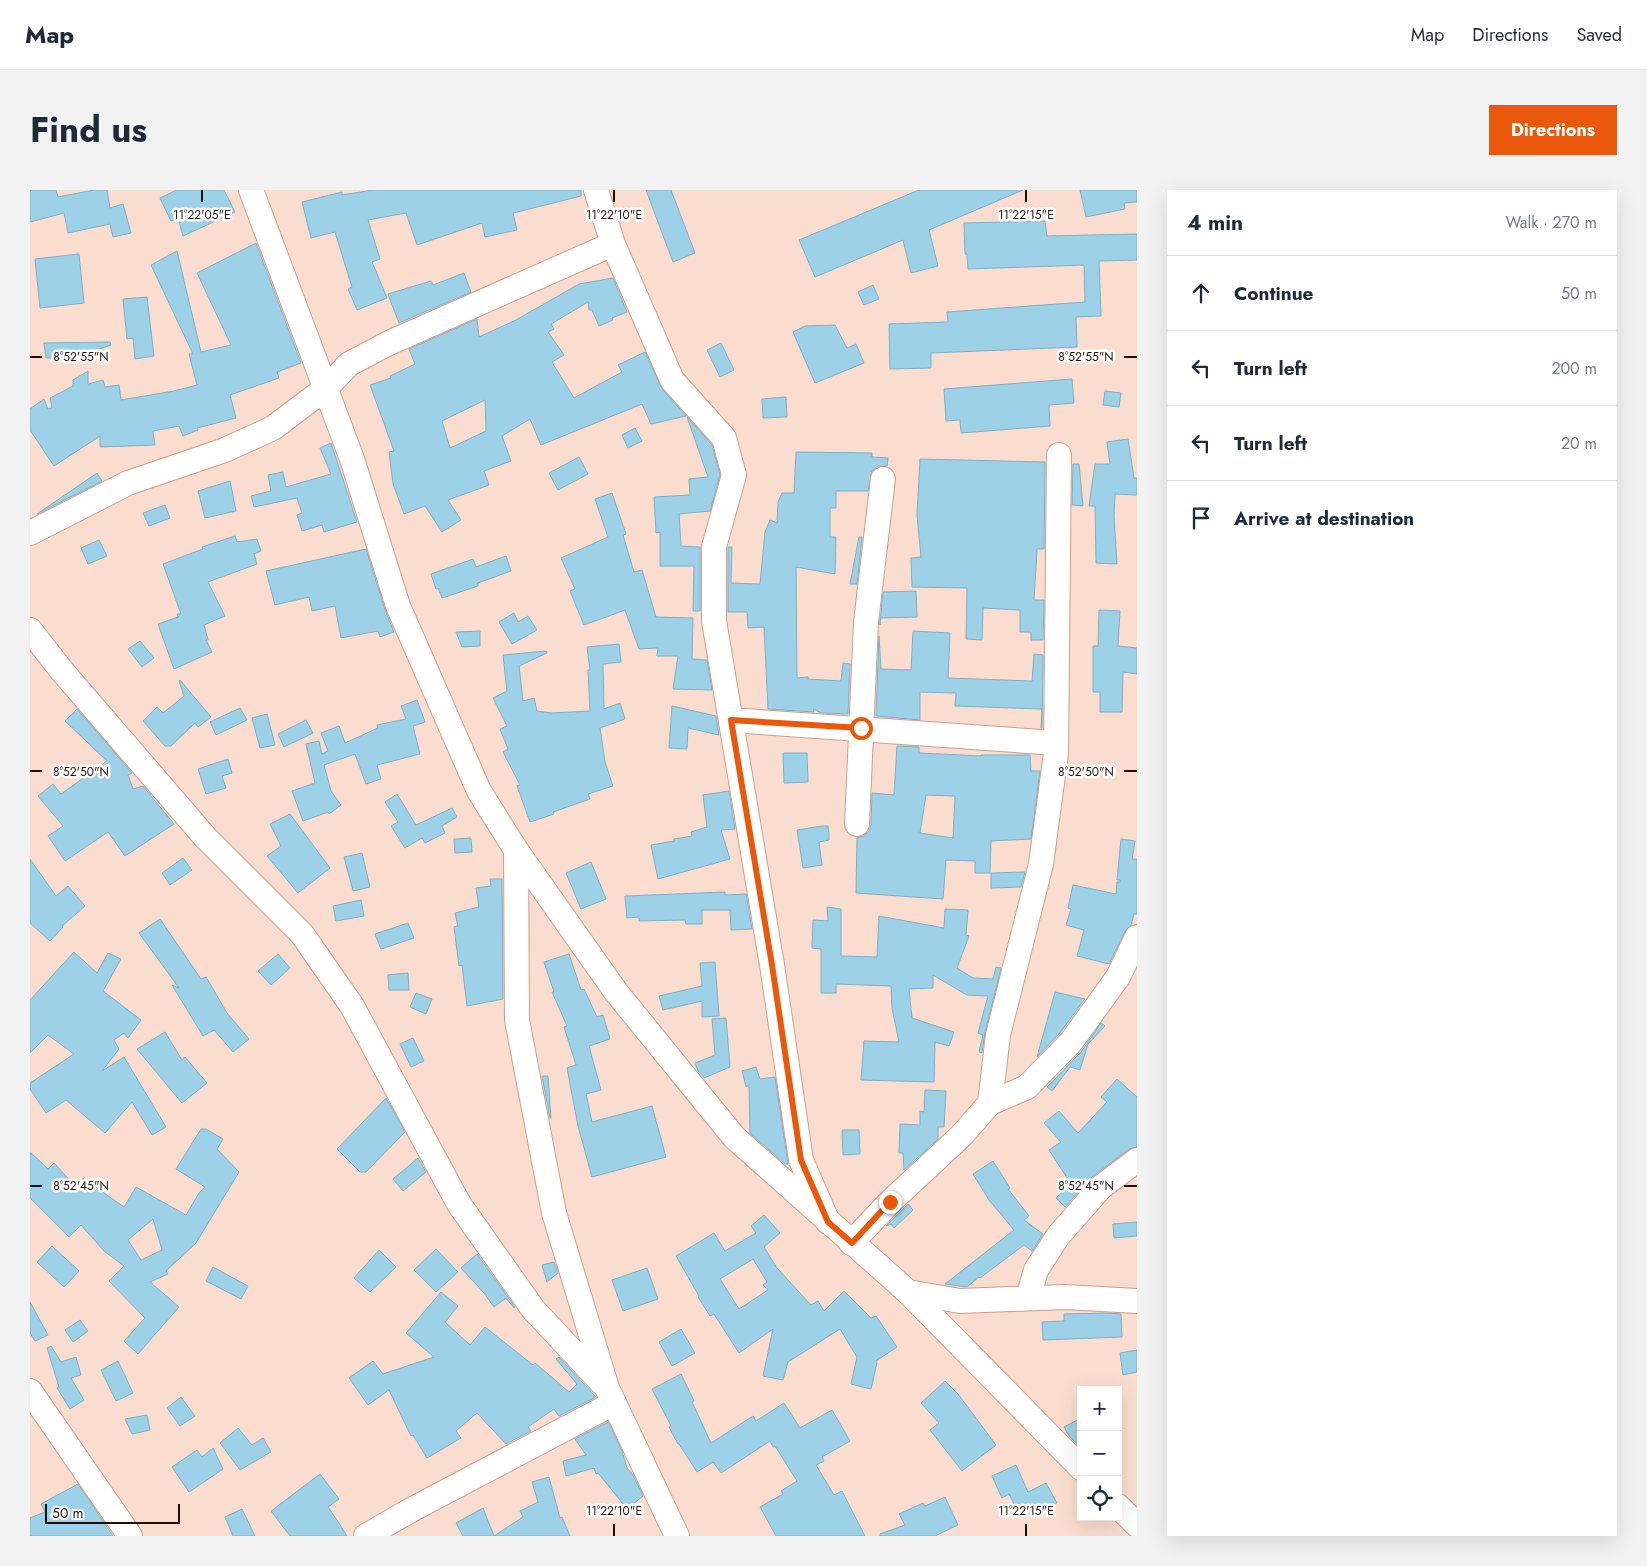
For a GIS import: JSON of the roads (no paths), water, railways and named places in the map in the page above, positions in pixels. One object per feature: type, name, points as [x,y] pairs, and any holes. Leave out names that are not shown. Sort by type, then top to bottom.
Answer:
[{"type":"street","points":[[251,190],[352,459],[398,606],[479,791],[516,850],[616,992],[734,1137],[908,1292],[1077,1464]]},
{"type":"street","points":[[596,190],[613,244],[672,380],[724,438],[734,475],[714,547],[714,622],[770,956],[801,1160],[828,1222]]},
{"type":"street","points":[[30,533],[128,483],[225,450],[273,428],[326,388],[349,364],[389,343],[613,244]]},
{"type":"street","points":[[990,1103],[998,1035],[1041,864],[1056,743],[1059,455]]},
{"type":"street","points":[[856,824],[866,622],[883,479]]},
{"type":"street","points":[[30,630],[62,671],[205,837],[302,934],[352,1006],[459,1204],[533,1309],[611,1396]]},
{"type":"street","points":[[731,720],[1056,743]]},
{"type":"street","points":[[516,850],[517,1020],[554,1213],[611,1396],[676,1536]]},
{"type":"street","points":[[852,1243],[890,1202],[961,1136],[990,1103],[1027,1087],[1071,1042],[1118,977],[1137,937]]},
{"type":"street","points":[[1028,1298],[1036,1270],[1058,1236],[1101,1188],[1137,1160]]},
{"type":"street","points":[[908,1292],[960,1301],[1065,1297],[1137,1301]]},
{"type":"street","points":[[30,1391],[130,1536]]},
{"type":"street","points":[[366,1536],[611,1396]]},
{"type":"street","points":[[1122,1510],[1137,1525]]}]
